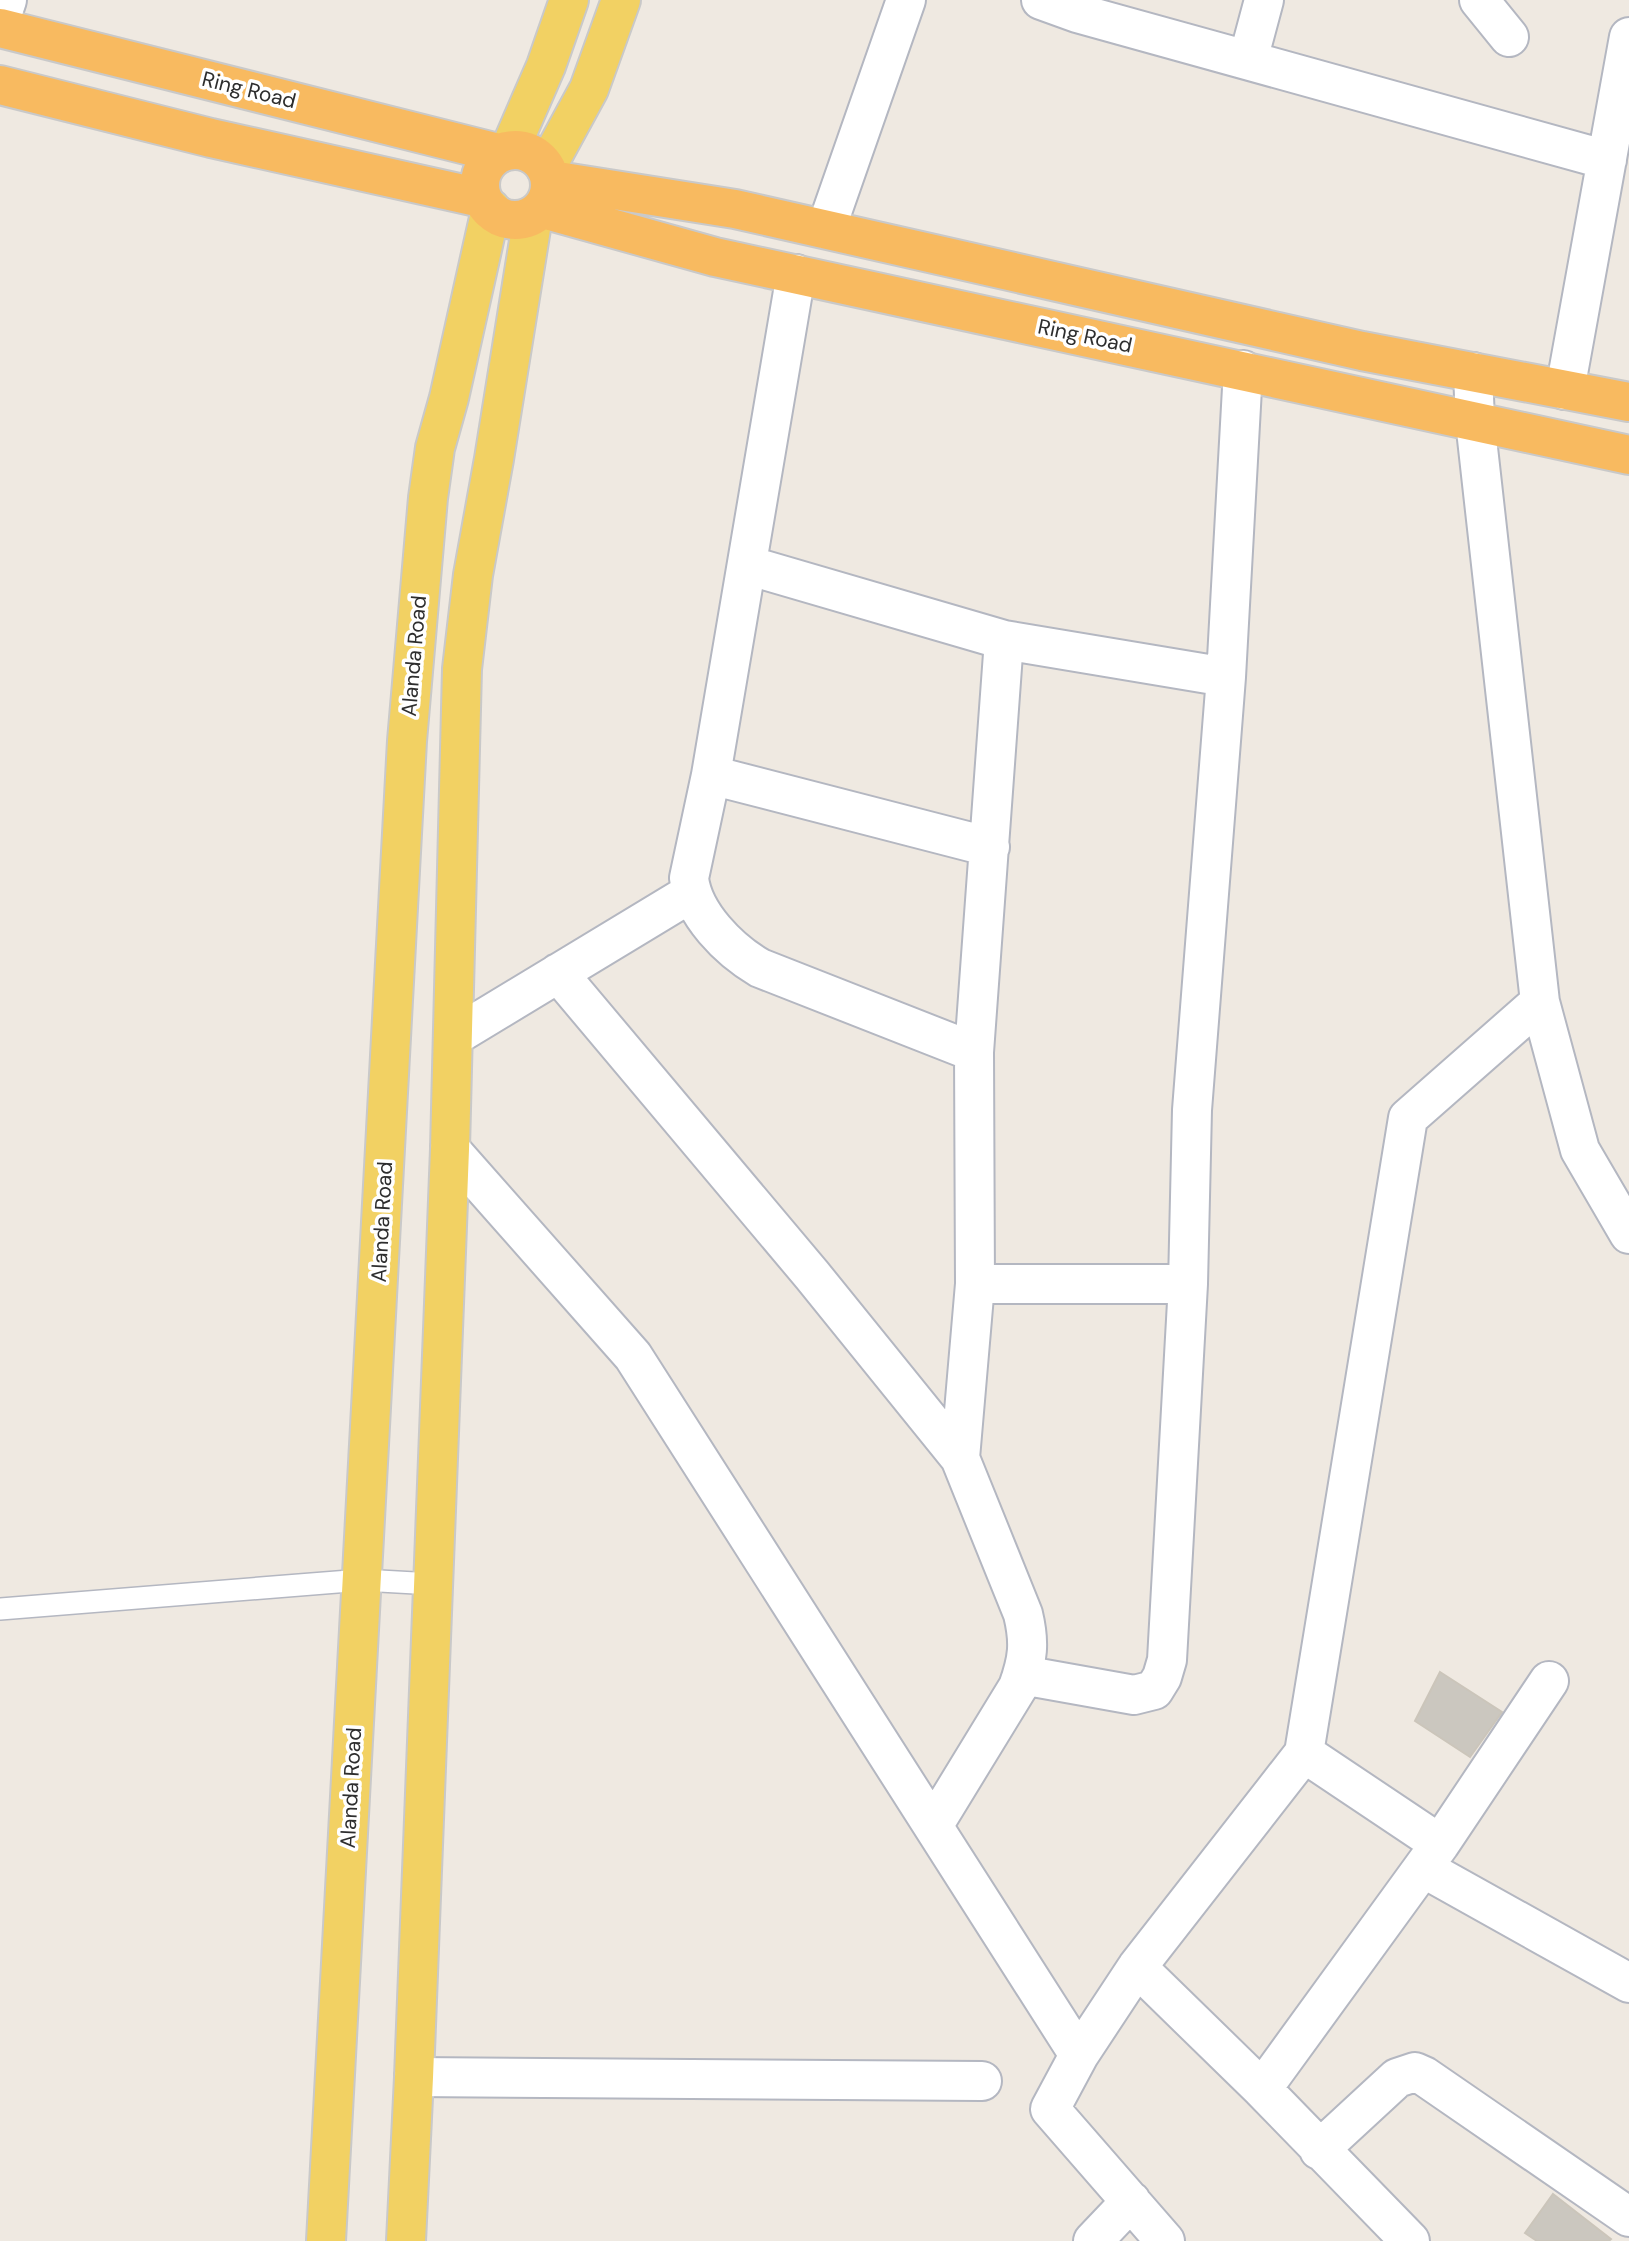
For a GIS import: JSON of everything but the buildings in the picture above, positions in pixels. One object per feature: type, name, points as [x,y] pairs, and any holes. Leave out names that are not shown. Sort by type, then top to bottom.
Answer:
[{"type":"highway","name":"Ring Road","points":[[0,28],[504,151],[523,150],[535,155],[543,193]]},
{"type":"highway","name":"Ring Road","points":[[0,85],[486,204],[501,217],[517,220],[543,193]]},
{"type":"highway","points":[[486,204],[479,183],[482,170],[488,161],[504,151]]},
{"type":"highway","name":"Ring Road","points":[[543,193],[735,209],[1362,351],[1629,402]]},
{"type":"highway","name":"Ring Road","points":[[543,193],[715,257],[1629,455]]},
{"type":"main road","points":[[504,151],[546,66],[569,0]]},
{"type":"main road","points":[[406,2241],[450,1149],[465,627],[543,193],[589,89],[621,0]]},
{"type":"main road","name":"Alanda Road","points":[[326,2241],[407,741],[428,498],[435,448],[449,398],[486,204]]},
{"type":"street","points":[[0,21],[7,0]]},
{"type":"street","points":[[826,229],[906,0]]},
{"type":"street","points":[[1041,0],[1079,6],[1248,60],[1607,160]]},
{"type":"street","points":[[1248,60],[1264,0]]},
{"type":"street","points":[[1479,0],[1509,37]]},
{"type":"street","points":[[1565,390],[1629,37]]},
{"type":"street","points":[[796,274],[711,775],[689,878],[691,893],[698,907],[731,947],[760,968],[974,1052]]},
{"type":"street","points":[[1022,1675],[1133,1695],[1153,1690],[1162,1677],[1167,1660],[1188,1284],[1192,1110],[1226,677],[1243,370]]},
{"type":"street","points":[[1473,372],[1475,421],[1540,1002],[1580,1150],[1629,1234]]},
{"type":"street","points":[[747,565],[1004,640],[1226,677]]},
{"type":"street","points":[[960,1458],[975,1284],[974,1052],[1004,640]]},
{"type":"street","points":[[711,775],[990,847]]},
{"type":"street","points":[[453,1037],[691,893]]},
{"type":"street","points":[[558,973],[803,1265],[960,1458],[1023,1614],[1029,1639],[1018,1687],[933,1826]]},
{"type":"street","points":[[1166,2241],[1050,2109],[1079,2055],[1137,1967],[1304,1753],[1408,1118],[1540,1002]]},
{"type":"street","points":[[450,1149],[632,1356],[1079,2055]]},
{"type":"street","points":[[975,1284],[1188,1284]]},
{"type":"street","points":[[1262,2089],[1431,1856],[1549,1681]]},
{"type":"street","points":[[1304,1753],[1431,1856],[1629,1983]]},
{"type":"street","points":[[1137,1967],[1262,2089],[1410,2241]]},
{"type":"street","points":[[1319,2150],[1397,2078],[1415,2072],[1629,2217]]},
{"type":"street","points":[[414,2077],[982,2081]]},
{"type":"street","points":[[1093,2241],[1130,2201]]},
{"type":"lane","points":[[0,1609],[362,1580],[433,1584]]}]
